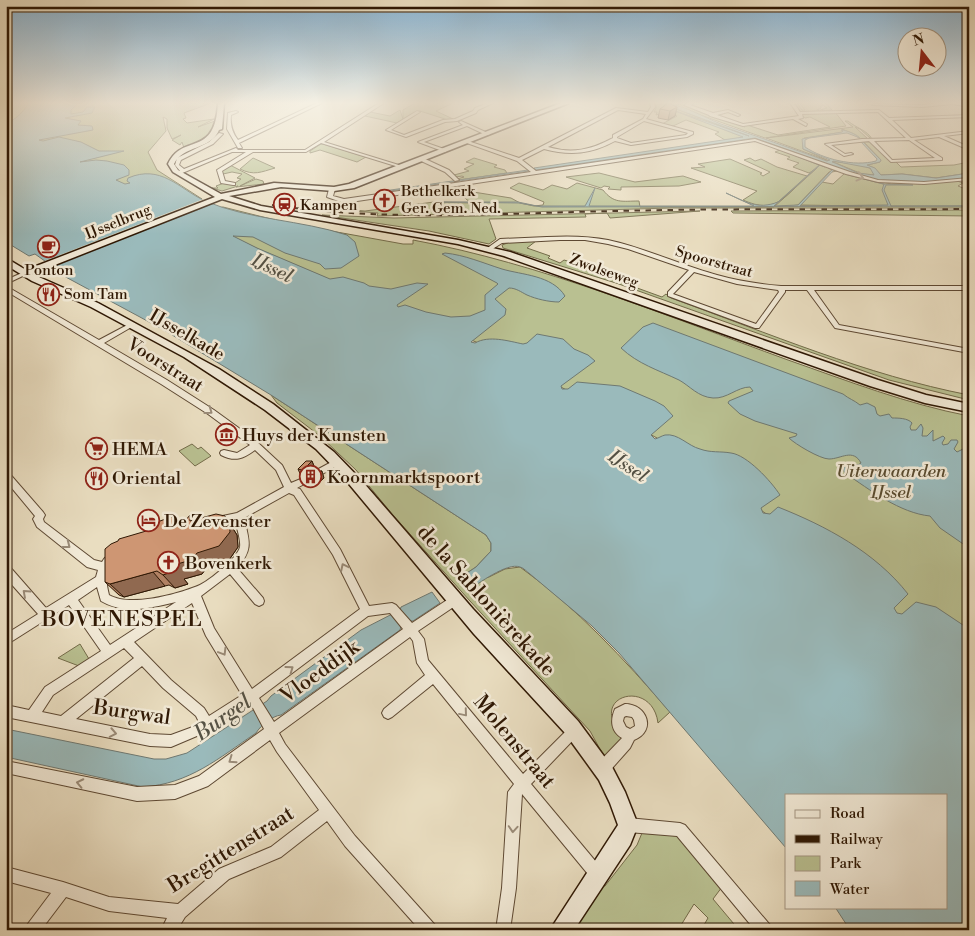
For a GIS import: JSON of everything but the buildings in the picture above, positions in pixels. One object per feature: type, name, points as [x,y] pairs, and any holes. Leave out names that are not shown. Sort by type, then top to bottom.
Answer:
[{"type":"street","points":[[199,147],[172,159],[172,168],[181,172],[237,149],[237,147]]},
{"type":"street","points":[[181,172],[176,165],[179,158],[200,147]]},
{"type":"street","points":[[231,147],[232,151]]},
{"type":"street","points":[[241,147],[244,151]]},
{"type":"street","points":[[232,151],[303,152],[313,147]]},
{"type":"street","points":[[336,147],[400,167]]},
{"type":"street","points":[[433,147],[443,150]]},
{"type":"street","name":"IJsselbrug","points":[[26,273],[220,196],[250,189],[272,187],[331,190],[347,188],[453,147]]},
{"type":"street","points":[[480,147],[519,160],[534,172]]},
{"type":"street","points":[[519,160],[543,148],[563,154],[598,149],[602,147]]},
{"type":"street","points":[[331,190],[330,197],[342,201],[709,147]]},
{"type":"street","points":[[777,147],[848,174],[878,181],[916,183],[969,179]]},
{"type":"street","points":[[831,147],[844,155],[851,154]]},
{"type":"street","points":[[877,147],[891,161],[942,160],[922,147]]},
{"type":"street","points":[[232,184],[223,182],[219,170],[252,150]]},
{"type":"street","points":[[421,159],[447,171],[456,180]]},
{"type":"street","name":"Zwolseweg","points":[[181,172],[220,196],[260,208],[489,249],[542,264],[874,383],[925,399],[969,408]]},
{"type":"street","name":"Spoorstraat","points":[[489,249],[500,241],[588,239],[619,245],[742,284],[781,288],[969,288]]},
{"type":"street","name":"IJsselkade","points":[[6,261],[39,281],[72,293],[133,324],[230,380],[286,419],[337,462]]},
{"type":"street","points":[[693,270],[670,295],[757,327],[782,292],[781,288]]},
{"type":"street","points":[[6,282],[26,273]]},
{"type":"street","name":"Voorstraat","points":[[6,288],[179,390],[269,457],[289,481],[290,488],[297,492],[337,552],[366,611]]},
{"type":"street","points":[[809,288],[837,327],[969,350]]},
{"type":"street","points":[[100,342],[133,324]]},
{"type":"street","points":[[224,454],[232,458],[240,456],[255,446]]},
{"type":"street","points":[[314,476],[337,462]]},
{"type":"street","name":"de la Sablonièrekade","points":[[337,462],[454,601],[574,731],[602,769],[620,801],[628,825]]},
{"type":"street","points":[[6,475],[40,516],[38,520],[40,524],[91,564],[103,567]]},
{"type":"street","points":[[208,522],[239,516],[303,481]]},
{"type":"street","points":[[31,717],[49,691],[185,602],[195,592],[231,568],[240,558],[246,546],[239,516]]},
{"type":"street","points":[[125,551],[111,558],[103,567],[100,580],[108,602],[121,606],[132,605],[195,592]]},
{"type":"street","points":[[231,568],[259,601]]},
{"type":"street","points":[[6,570],[45,615]]},
{"type":"street","points":[[6,640],[100,580]]},
{"type":"street","points":[[195,592],[197,604],[217,643],[281,748],[361,854],[426,928]]},
{"type":"street","points":[[71,599],[108,652]]},
{"type":"street","name":"Vloeddijk","points":[[6,768],[137,794],[175,792],[203,781],[270,728],[408,627],[454,601]]},
{"type":"street","name":"Burgwal","points":[[6,711],[62,724],[166,741],[179,740],[254,701],[366,611],[393,608]]},
{"type":"street","name":"Molenstraat","points":[[393,608],[418,640],[423,663],[597,874]]},
{"type":"street","points":[[125,641],[142,660],[200,712],[207,726]]},
{"type":"street","points":[[62,724],[142,660]]},
{"type":"street","points":[[388,713],[433,676]]},
{"type":"street","points":[[503,930],[509,888],[515,792],[574,731]]},
{"type":"street","points":[[602,769],[626,744],[630,735]]},
{"type":"street","name":"Bregittenstraat","points":[[6,874],[63,889],[109,904],[180,912],[224,874],[276,852],[328,811]]},
{"type":"street","points":[[561,930],[623,838],[628,825],[680,830],[765,930]]},
{"type":"street","points":[[32,930],[63,889]]},
{"type":"street","points":[[168,930],[180,912]]},
{"type":"green space","points":[[50,147],[153,147],[148,152],[157,170],[202,199],[175,209]]},
{"type":"green space","points":[[317,147],[332,147],[366,157],[357,162],[320,150],[310,153]]},
{"type":"green space","points":[[790,147],[803,147],[803,149],[829,161]]},
{"type":"green space","points":[[868,147],[875,147],[890,161],[895,161],[901,167],[954,165],[969,162],[969,170],[963,169],[969,171],[969,173],[936,178],[902,174],[881,175],[874,168],[867,165],[880,162],[881,160]]},
{"type":"green space","points":[[780,150],[837,171],[829,172],[798,205],[790,206],[862,206],[799,205],[822,182],[833,184],[845,173],[891,184],[957,181],[963,183],[958,186],[968,190],[965,192],[969,194],[969,208],[672,208],[377,216],[378,213],[306,207],[335,202],[339,203],[339,209],[365,211],[434,202],[471,203],[460,194],[467,191],[511,198],[520,203],[534,206],[543,205],[544,202],[510,188],[519,183],[543,190],[552,185],[567,189],[577,183],[603,190],[615,200],[639,201],[640,207],[774,207],[817,168],[809,173],[793,167],[799,163],[787,159],[790,157],[775,152]]},
{"type":"green space","points":[[253,158],[275,168],[254,173],[240,169]]},
{"type":"green space","points":[[474,158],[497,165],[494,167],[505,170],[507,173],[458,180],[464,177],[456,177],[454,175],[469,171],[464,169],[474,164],[466,162]]},
{"type":"green space","points":[[750,158],[755,161],[761,159],[777,167],[807,176],[779,202],[764,206],[743,200],[757,191],[691,168],[705,167],[698,164],[730,159],[762,173],[760,174],[763,176],[770,172],[744,160]]},
{"type":"green space","points":[[831,161],[862,165],[872,169],[874,175],[862,174]]},
{"type":"green space","points":[[230,165],[255,178],[240,186],[256,179],[263,181],[264,184],[236,187],[238,186],[222,191],[212,188],[218,188],[216,186],[224,183],[236,184],[241,179],[237,178],[242,174],[232,172],[223,174],[221,171]]},
{"type":"green space","points":[[599,173],[635,182],[683,176],[701,182],[679,186],[621,187],[621,190],[608,189],[610,187],[604,186],[601,188],[566,177]]},
{"type":"green space","name":"Uiterwaarden IJssel","points":[[223,207],[287,223],[403,244],[413,244],[413,240],[509,263],[602,292],[878,391],[923,405],[969,416],[969,662],[899,615],[765,513],[657,438],[476,342],[256,248],[185,214]]},
{"type":"green space","points":[[969,210],[969,216],[733,213],[731,211]]},
{"type":"green space","points":[[700,211],[610,218],[607,213]]},
{"type":"green space","points":[[601,213],[585,214],[586,217],[489,219],[496,239],[489,244],[429,231],[322,215],[394,218]]},
{"type":"green space","points":[[536,241],[527,248],[550,256],[548,258],[560,263],[564,260],[587,267],[585,269],[662,297],[666,294],[671,298],[855,365],[931,387],[969,395],[969,400],[889,380],[616,283],[503,248],[502,245],[510,242]]},
{"type":"green space","points":[[271,395],[486,535],[491,543],[491,551],[476,567],[458,579],[489,577],[505,569],[520,567],[561,600],[599,635],[670,712],[658,723],[654,710],[647,702],[639,697],[621,698],[615,703],[612,711],[613,721],[624,737],[606,760],[590,731],[392,514],[356,470],[320,436],[277,403]]},
{"type":"green space","points":[[192,444],[198,449],[201,447],[211,456],[195,466],[179,451]]},
{"type":"green space","points":[[80,644],[89,659],[79,666],[58,658]]},
{"type":"green space","points":[[642,833],[679,836],[722,887],[713,899],[739,930],[701,930],[708,918],[694,904],[678,930],[574,930],[602,886],[605,886],[637,845]]},
{"type":"water","name":"IJssel","points":[[6,147],[90,147],[99,151],[124,151],[80,162],[96,160],[124,165],[129,170],[129,175],[116,180],[125,184],[130,183],[127,181],[128,178],[140,174],[160,176],[169,179],[205,201],[222,207],[347,235],[355,242],[359,256],[341,268],[325,269],[320,264],[285,253],[253,237],[233,236],[330,279],[343,277],[369,286],[391,289],[417,283],[428,284],[397,305],[398,307],[405,305],[451,317],[470,316],[485,310],[485,295],[498,284],[442,254],[445,253],[467,257],[502,269],[536,277],[545,280],[559,289],[565,296],[559,302],[538,299],[516,289],[509,288],[495,299],[506,309],[505,315],[471,342],[475,343],[492,339],[523,344],[527,343],[537,334],[563,339],[574,349],[588,355],[595,361],[561,386],[562,389],[568,389],[577,382],[620,386],[664,406],[673,416],[651,435],[655,439],[670,435],[700,449],[731,453],[744,458],[765,476],[780,495],[761,508],[763,513],[770,514],[778,507],[832,532],[865,553],[881,565],[908,594],[894,608],[897,613],[902,614],[916,602],[936,607],[969,629],[969,930],[850,930],[836,908],[948,908],[948,794],[785,794],[785,847],[619,653],[592,626],[525,570],[514,566],[508,568],[493,574],[467,591],[458,579],[476,567],[491,551],[491,543],[486,535],[271,395],[164,330],[62,275],[35,254],[29,256],[6,242],[10,239],[6,236]]},
{"type":"water","points":[[678,147],[696,147],[536,170],[534,168]]},
{"type":"water","points":[[779,147],[786,147],[827,161],[830,160],[803,149],[803,147],[839,161],[867,163],[876,161],[877,159],[865,147],[868,147],[881,160],[880,162],[867,165],[875,168],[881,175],[902,174],[936,178],[969,173],[969,178],[928,182],[894,182],[876,180]],"holes":[[[832,162],[870,168],[874,175],[858,173]]]},
{"type":"water","points":[[781,150],[820,165],[774,206],[798,205],[832,170],[828,168],[834,170],[800,206],[888,205],[882,190],[884,184],[913,185],[886,185],[884,190],[891,206],[969,206],[542,207],[519,203],[443,202],[518,202],[537,206],[585,206],[595,188],[589,206],[754,206],[740,199],[758,205],[778,202],[819,165]]},
{"type":"water","points":[[529,171],[376,193],[377,192]]},
{"type":"water","points":[[653,323],[843,394],[860,405],[867,403],[875,407],[877,414],[880,416],[889,414],[892,418],[908,420],[912,423],[911,430],[916,430],[921,424],[923,428],[922,436],[927,436],[933,430],[933,441],[943,436],[945,438],[942,443],[943,445],[948,444],[951,440],[957,440],[958,442],[954,449],[957,452],[969,446],[969,452],[965,456],[969,458],[969,548],[940,528],[930,516],[897,506],[845,473],[843,470],[846,463],[858,465],[861,463],[854,456],[846,455],[833,459],[820,457],[789,438],[797,434],[755,421],[740,414],[728,403],[753,391],[750,387],[723,397],[708,397],[679,380],[641,363],[621,348],[643,327]]},
{"type":"water","points":[[432,592],[440,603],[413,621],[409,621],[401,626],[400,630],[281,715],[267,721],[256,733],[229,752],[203,768],[175,781],[143,787],[6,757],[6,729],[154,759],[166,759],[187,753],[267,701],[271,696],[361,630]]},
{"type":"pier","points":[[206,198],[214,202],[50,268],[42,262]]},
{"type":"railway","points":[[272,205],[315,210],[402,215],[706,210],[969,209]]},
{"type":"place","name":"Bethelkerk Ger. Gem. Ned.","points":[[385,200]]},
{"type":"place","name":"Kampen","points":[[284,205]]},
{"type":"place","name":"Ponton","points":[[49,247]]},
{"type":"place","name":"Som Tam","points":[[48,294]]},
{"type":"place","name":"Huys der Kunsten","points":[[226,435]]},
{"type":"place","name":"HEMA","points":[[96,449]]},
{"type":"place","name":"Koornmarktspoort","points":[[311,477]]},
{"type":"place","name":"Oriental","points":[[96,478]]},
{"type":"place","name":"De Zevenster","points":[[148,521]]},
{"type":"place","name":"Bovenkerk","points":[[169,563]]},
{"type":"district","name":"BOVENESPEL","points":[[122,619]]},
{"type":"water label","name":"Burgel","points":[[223,718]]}]
